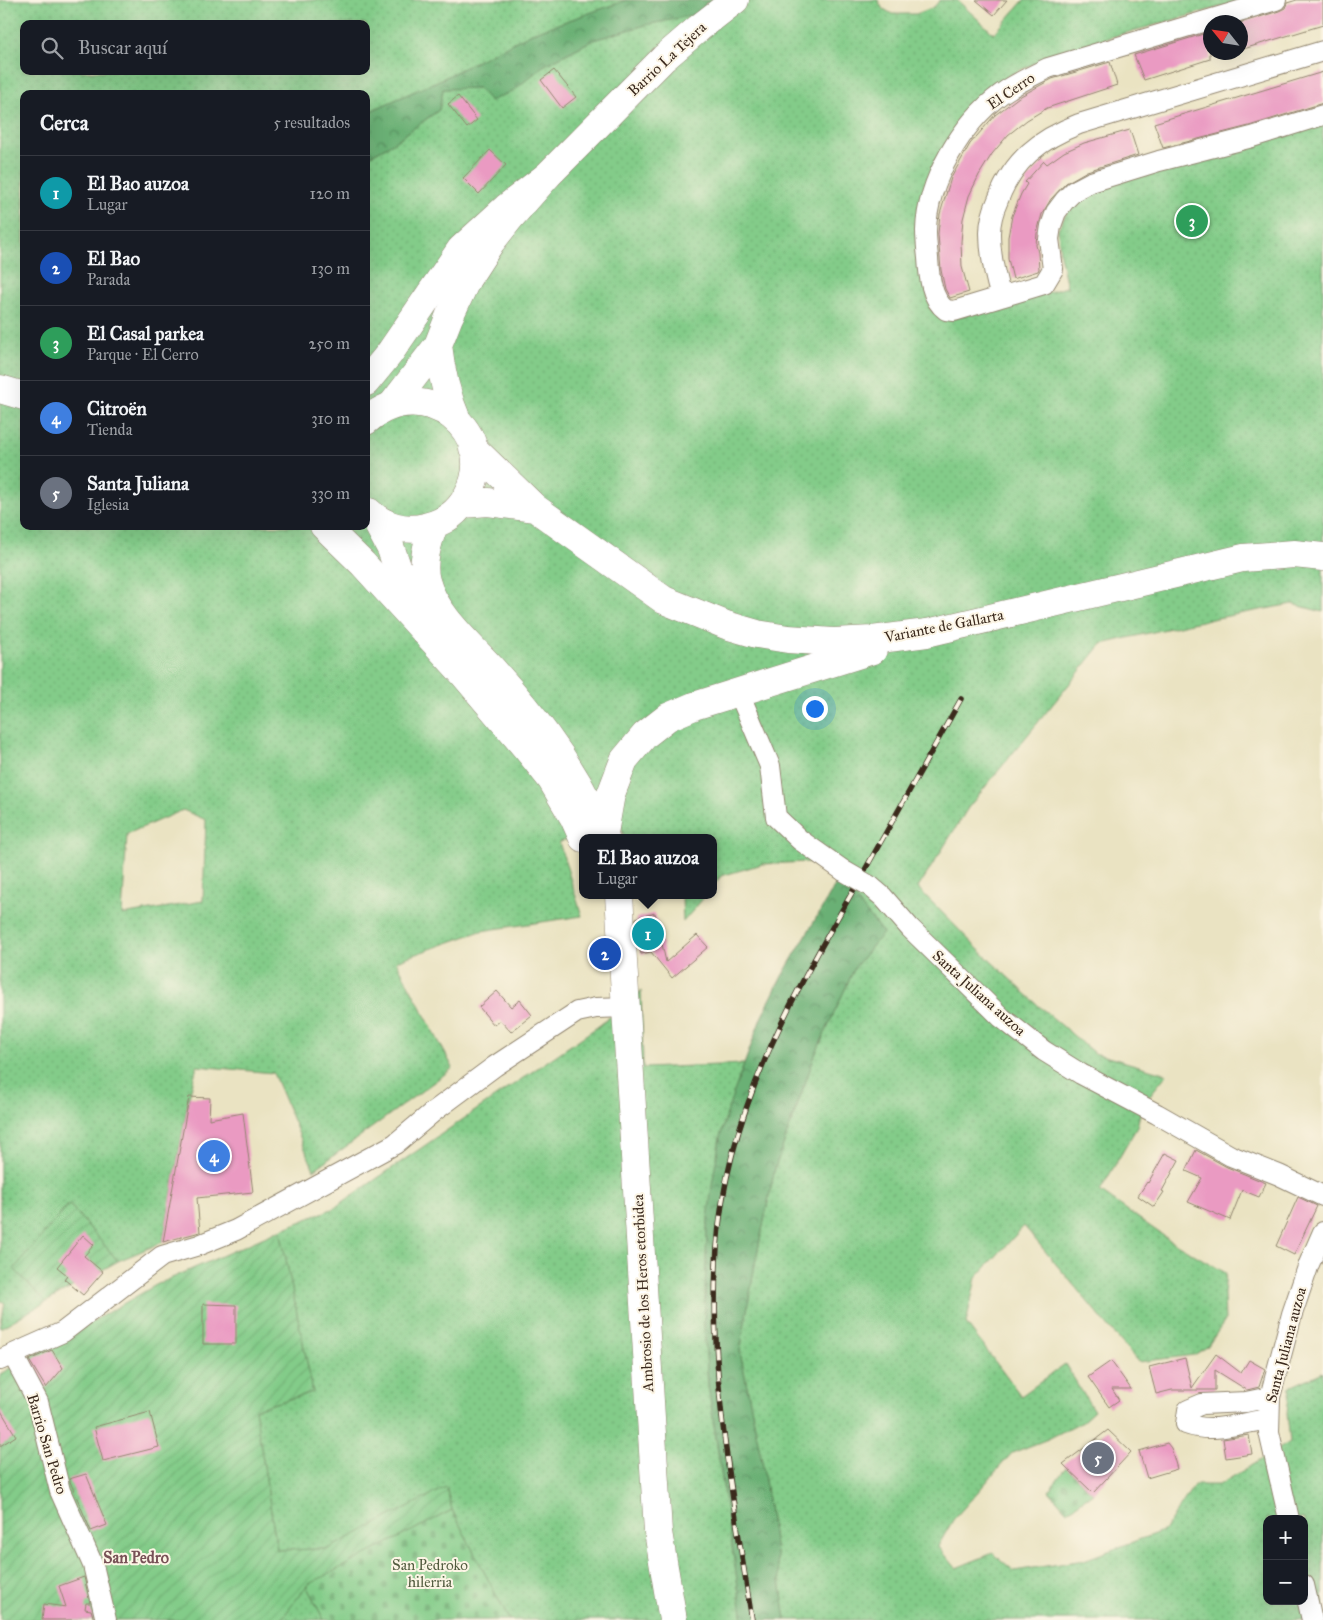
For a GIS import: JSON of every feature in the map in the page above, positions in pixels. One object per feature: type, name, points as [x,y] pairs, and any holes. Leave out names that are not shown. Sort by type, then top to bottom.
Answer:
[{"type":"main road","name":"Barrio La Tejera","points":[[547,176],[671,52],[735,0]]},
{"type":"main road","points":[[392,405],[438,345],[459,295],[479,260],[510,218],[547,176]]},
{"type":"main road","points":[[370,377],[389,354],[461,249],[507,207],[547,176]]},
{"type":"main road","points":[[370,513],[387,524],[418,529],[445,520],[463,504],[470,491],[476,462],[473,448],[467,433],[457,420],[447,399],[438,345]]},
{"type":"main road","points":[[0,389],[20,395]]},
{"type":"main road","points":[[370,418],[378,411],[392,405],[409,401],[427,403],[443,409],[457,420]]},
{"type":"main road","name":"Variante de Gallarta","points":[[473,448],[534,508],[664,600],[726,626],[788,639],[834,642],[872,640],[927,633],[1243,558],[1294,554],[1323,557]]},
{"type":"main road","name":"Variante de Gallarta","points":[[463,504],[488,502],[534,508]]},
{"type":"main road","points":[[370,513],[391,549],[402,582],[412,601],[460,670]]},
{"type":"main road","points":[[434,525],[424,564],[431,595],[445,616],[533,717],[574,774],[596,834]]},
{"type":"main road","points":[[328,530],[363,564],[460,670],[532,754],[551,779],[574,818],[594,834]]},
{"type":"main road","points":[[598,834],[624,760],[645,735],[668,717],[694,706],[927,633]]},
{"type":"main road","points":[[605,899],[622,965]]},
{"type":"main road","points":[[619,899],[622,965]]},
{"type":"main road","name":"Ambrosio de los Heros etorbidea","points":[[622,965],[627,1007],[658,1532],[673,1620]]},
{"type":"street","name":"El Cerro","points":[[1276,0],[1048,68],[1026,78],[1001,94],[978,114],[958,140],[946,160],[932,194],[926,229],[928,268],[936,301],[946,310],[954,311],[1044,284],[1053,269],[1048,239],[1051,226],[1060,206],[1074,191],[1092,182],[1159,161],[1252,137],[1323,115]]},
{"type":"street","points":[[1001,297],[991,257],[990,232],[992,213],[1001,190],[1012,172],[1038,144],[1057,133],[1079,124],[1323,51]]},
{"type":"street","name":"Santa Juliana auzoa","points":[[739,693],[770,766],[776,817],[800,840],[844,871],[870,886],[917,936],[1002,1018],[1044,1050],[1081,1074],[1231,1156],[1279,1175],[1323,1196]]},
{"type":"street","points":[[6,1357],[63,1332],[162,1256],[199,1245],[236,1230],[395,1144],[433,1112],[495,1066],[577,1012],[596,1008],[627,1007]]},
{"type":"street","name":"Santa Juliana auzoa","points":[[1288,1515],[1268,1432],[1270,1397],[1292,1314],[1309,1264],[1323,1232]]},
{"type":"street","name":"Barrio San Pedro","points":[[6,1357],[38,1402],[60,1491],[93,1565],[106,1620]]},
{"type":"street","points":[[1268,1419],[1218,1428],[1197,1428],[1186,1424],[1188,1410],[1202,1404],[1246,1402],[1270,1397]]},
{"type":"street","points":[[1308,1602],[1312,1620]]},
{"type":"green space","points":[[0,0],[627,0],[532,33],[442,79],[370,111],[370,90],[20,90],[20,530],[370,530],[370,156],[393,143],[439,110],[443,89],[478,88],[513,91],[543,66],[593,40],[645,25],[694,15],[715,0],[878,0],[882,8],[892,14],[916,14],[934,7],[940,0],[957,0],[994,34],[1024,0],[1123,0],[1128,3],[1153,0],[1246,0],[1050,56],[1008,76],[984,95],[949,137],[920,257],[930,309],[952,319],[1067,287],[1060,255],[1058,229],[1073,201],[1099,187],[1323,121],[1323,612],[1292,604],[1196,622],[1102,644],[968,808],[918,888],[978,949],[1039,1006],[1094,1053],[1167,1074],[1142,1105],[1137,1127],[1100,1191],[1168,1239],[1226,1273],[1224,1294],[1225,1321],[1207,1347],[1194,1355],[1138,1362],[1024,1226],[976,1278],[966,1323],[1021,1396],[1065,1364],[1094,1411],[1083,1421],[1048,1439],[1012,1453],[953,1520],[938,1546],[956,1568],[993,1553],[1014,1571],[1084,1560],[1165,1530],[1194,1485],[1219,1485],[1290,1442],[1287,1413],[1290,1387],[1323,1372],[1323,1620],[786,1620],[763,1467],[740,1351],[755,1264],[775,1168],[815,1055],[855,967],[883,933],[839,879],[810,862],[762,864],[721,876],[717,881],[717,834],[623,834],[621,825],[588,834],[579,834],[579,837],[559,842],[582,916],[481,931],[396,961],[453,1068],[314,1170],[273,1073],[197,1066],[189,1097],[163,1242],[118,1261],[69,1204],[14,1269],[46,1302],[0,1328],[5,1303],[0,1300]],"holes":[[[183,810],[206,820],[203,901],[122,915],[127,834]]]},
{"type":"green space","points":[[627,0],[715,0],[694,15],[646,25],[593,40],[543,66],[513,91],[490,101],[478,88],[443,89],[439,110],[393,143],[370,156],[370,111],[442,79],[532,33]]},
{"type":"green space","points":[[839,879],[883,933],[855,967],[815,1055],[775,1168],[755,1264],[740,1351],[763,1467],[786,1620],[743,1620],[708,1384],[704,1326],[707,1228],[712,1185],[720,1137],[731,1100],[761,1018],[782,976]]},
{"type":"green space","points":[[682,899],[703,899],[683,922]]},
{"type":"green space","points":[[641,991],[643,1068],[744,1064],[720,1137],[707,1228],[704,1326],[708,1385],[743,1620],[509,1620],[452,1510],[446,1487],[328,1549],[277,1550],[255,1409],[313,1392],[280,1230],[334,1208],[600,1025]]},
{"type":"green space","points":[[69,1204],[118,1261],[46,1302],[14,1269]]},
{"type":"green space","points":[[280,1230],[313,1392],[255,1409],[277,1550],[328,1549],[446,1487],[452,1510],[307,1585],[281,1620],[0,1620],[0,1374],[156,1285]]},
{"type":"green space","points":[[1066,1467],[1093,1493],[1067,1511],[1049,1491]]},
{"type":"green space","name":"San Pedroko hilerria","points":[[452,1510],[509,1620],[324,1620],[306,1585]]},
{"type":"green space","points":[[306,1585],[324,1620],[281,1620]]},
{"type":"building","points":[[976,0],[1007,0],[994,15]]},
{"type":"building","points":[[1297,0],[1323,0],[1323,25],[1248,48],[1248,21],[1279,11],[1285,8],[1287,3]]},
{"type":"building","points":[[1203,34],[1203,60],[1207,60],[1144,80],[1134,55]]},
{"type":"building","points":[[1110,62],[1117,85],[1047,108],[1027,120],[1008,135],[992,154],[969,196],[963,219],[961,242],[962,267],[969,292],[950,298],[945,289],[941,270],[938,234],[940,214],[951,178],[970,144],[995,115],[1019,97],[1052,79]]},
{"type":"building","points":[[554,70],[576,97],[562,108],[541,80]]},
{"type":"building","points":[[1323,72],[1323,103],[1249,126],[1163,148],[1154,123]]},
{"type":"building","points":[[458,96],[477,120],[467,128],[448,104]]},
{"type":"building","points":[[1130,130],[1138,155],[1087,171],[1066,183],[1051,199],[1042,214],[1036,245],[1038,271],[1013,279],[1008,259],[1008,237],[1012,216],[1027,184],[1025,182],[1044,161],[1047,164],[1064,152],[1084,143]]},
{"type":"building","points":[[490,150],[506,165],[479,194],[463,178]]},
{"type":"building","points":[[655,913],[666,962],[697,935],[708,947],[672,978],[651,952],[641,954],[637,938],[636,918]]},
{"type":"building","points":[[497,991],[511,1007],[520,1000],[532,1015],[511,1032],[500,1020],[494,1025],[479,1007]]},
{"type":"building","points":[[189,1097],[210,1098],[209,1119],[243,1113],[253,1192],[197,1198],[200,1232],[163,1242]]},
{"type":"building","points":[[1196,1150],[1227,1167],[1266,1183],[1259,1197],[1242,1190],[1230,1220],[1188,1202],[1202,1178],[1186,1171]]},
{"type":"building","points":[[1165,1153],[1179,1160],[1162,1191],[1164,1192],[1154,1207],[1138,1196],[1148,1183]]},
{"type":"building","points":[[1298,1197],[1317,1206],[1294,1255],[1276,1246]]},
{"type":"building","points":[[83,1235],[94,1245],[84,1256],[103,1272],[83,1295],[64,1279],[67,1275],[57,1267]]},
{"type":"building","points":[[203,1304],[236,1305],[236,1344],[203,1344]]},
{"type":"building","points":[[52,1350],[63,1368],[46,1388],[29,1360]]},
{"type":"building","points":[[1216,1354],[1241,1373],[1249,1360],[1265,1369],[1259,1387],[1247,1390],[1215,1370],[1215,1390],[1172,1390],[1156,1394],[1149,1367],[1185,1358],[1192,1388]]},
{"type":"building","points":[[1111,1361],[1131,1389],[1112,1389],[1119,1400],[1109,1407],[1088,1377]]},
{"type":"building","points":[[0,1409],[16,1436],[0,1446]]},
{"type":"building","points":[[150,1412],[159,1447],[103,1461],[94,1427]]},
{"type":"building","points":[[1108,1430],[1131,1452],[1093,1493],[1063,1464]]},
{"type":"building","points":[[1249,1435],[1252,1454],[1226,1458],[1223,1439]]},
{"type":"building","points":[[1167,1443],[1171,1448],[1177,1469],[1147,1478],[1139,1451]]},
{"type":"building","points":[[86,1474],[107,1525],[91,1531],[69,1479]]},
{"type":"building","points":[[84,1577],[90,1603],[86,1603],[85,1609],[91,1610],[94,1620],[42,1620],[44,1604],[66,1607],[59,1586]]},
{"type":"railway","points":[[752,1620],[724,1435],[716,1342],[717,1248],[723,1198],[733,1150],[748,1103],[786,1014],[832,927],[961,699]]},
{"type":"place","name":"El Casal parkea","points":[[1192,221]]},
{"type":"place","name":"El Bao auzoa","points":[[648,934]]},
{"type":"place","name":"El Bao","points":[[605,954]]},
{"type":"place","name":"Citroën","points":[[214,1156]]},
{"type":"place","name":"Santa Juliana","points":[[1098,1458]]},
{"type":"district","name":"San Pedro","points":[[136,1557]]}]
